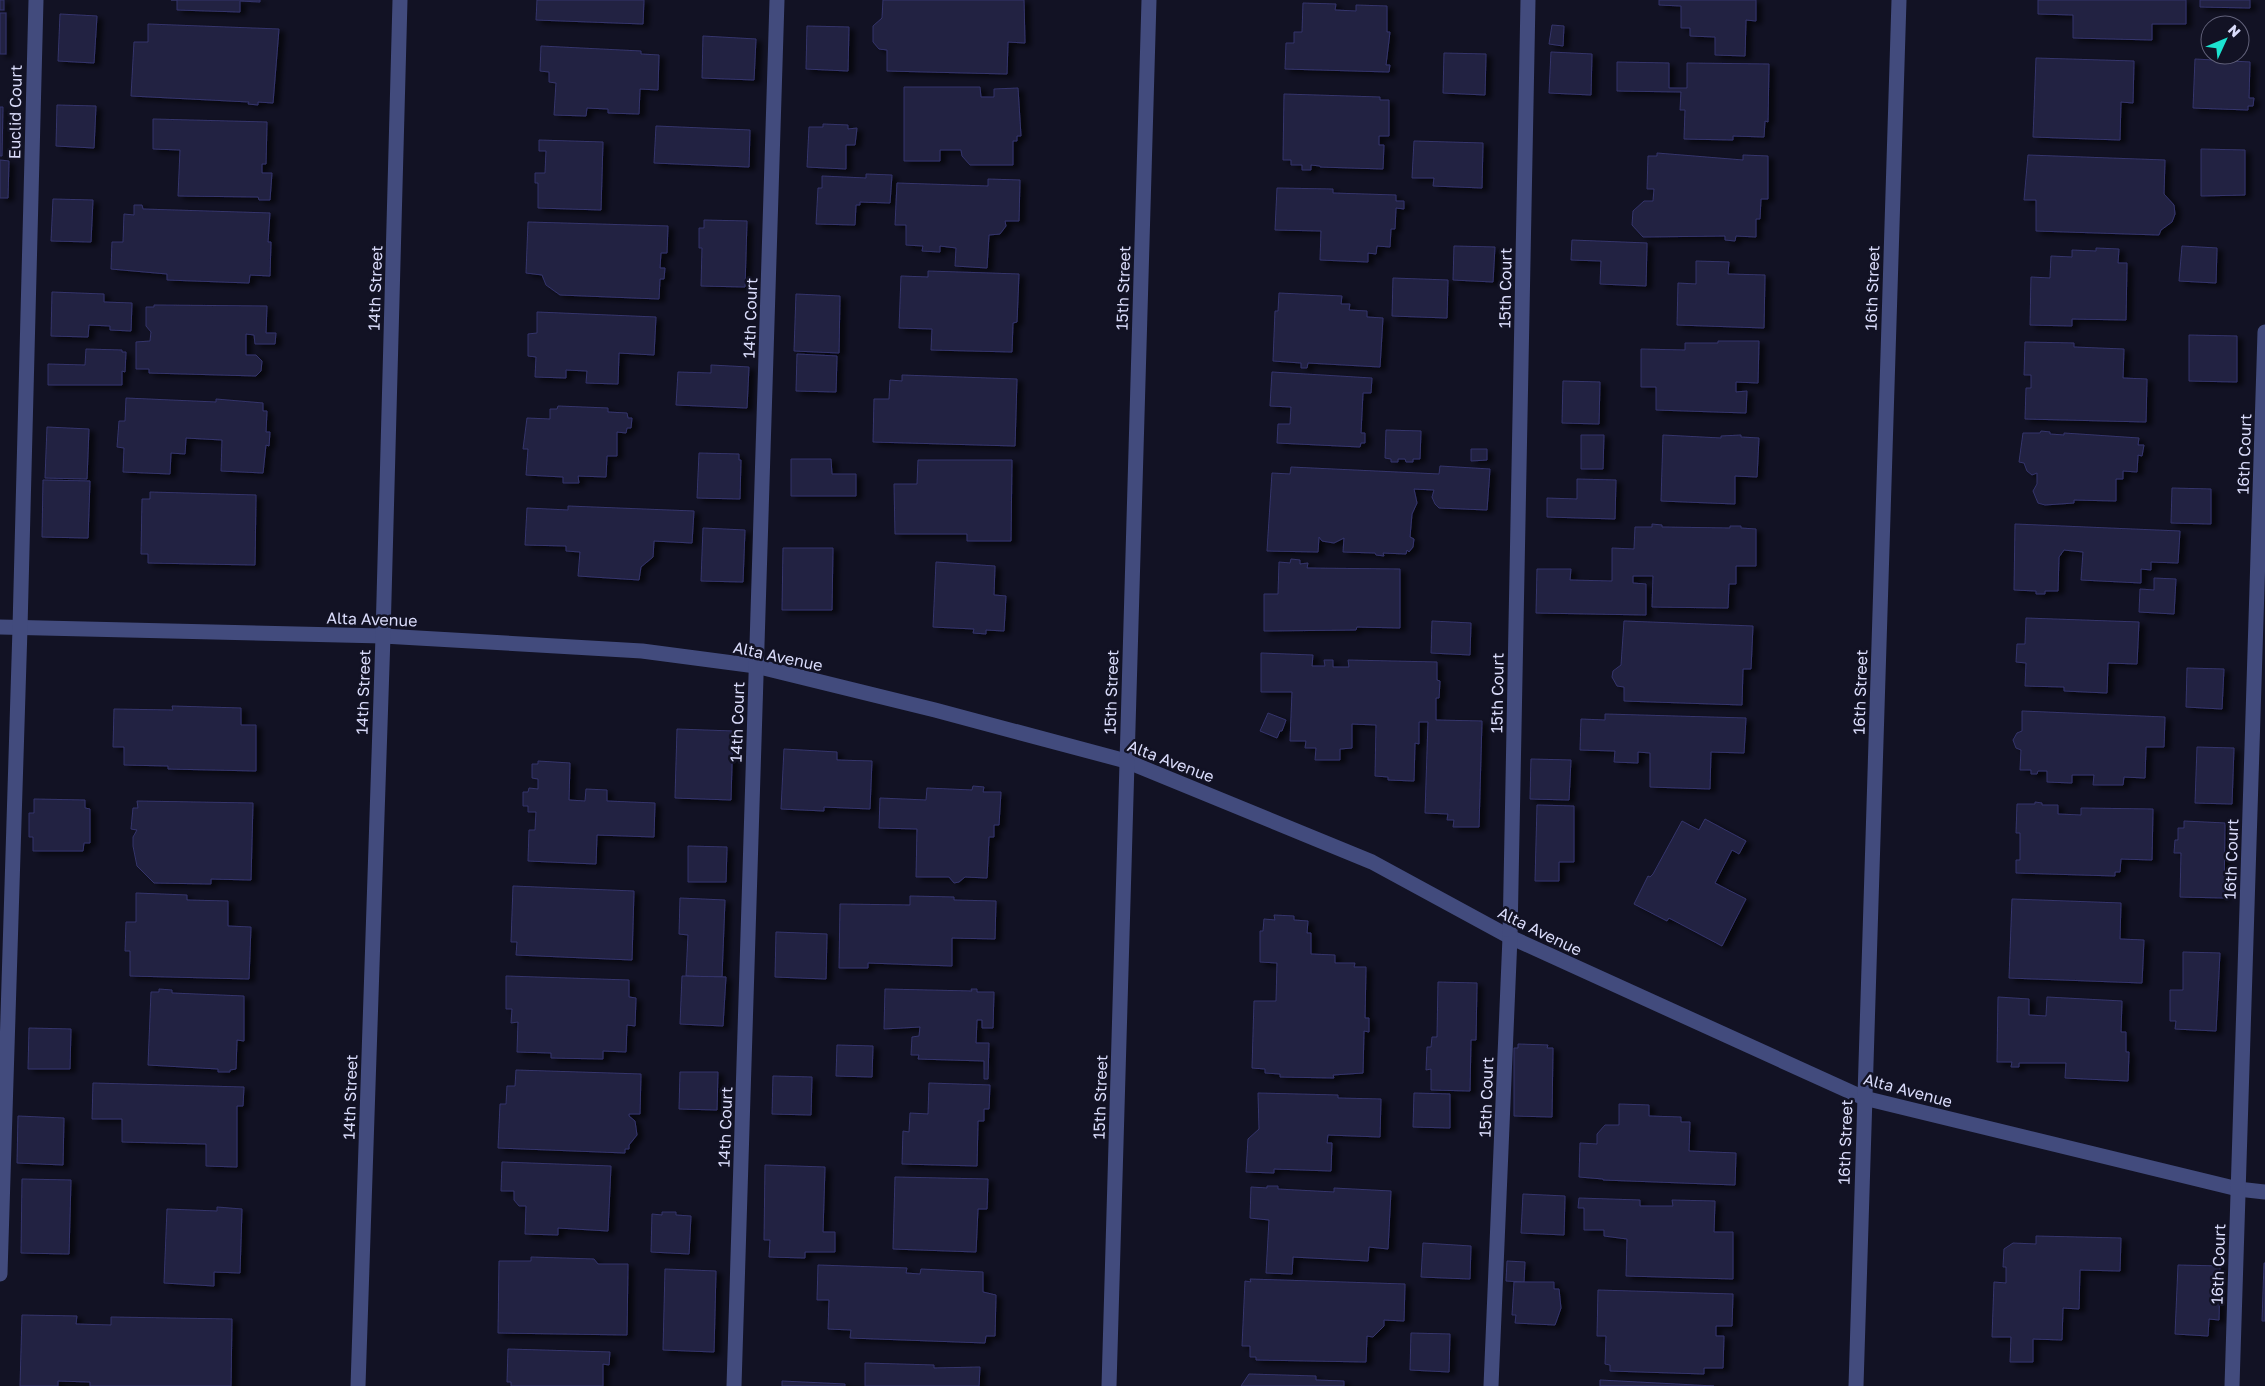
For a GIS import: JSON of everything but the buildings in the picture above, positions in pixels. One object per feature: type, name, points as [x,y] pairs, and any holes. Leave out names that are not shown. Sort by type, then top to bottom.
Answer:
[{"type":"street","name":"Euclid Court","points":[[0,1274],[20,628],[36,0]]},
{"type":"street","name":"14th Street","points":[[358,1386],[383,636],[400,0]]},
{"type":"street","name":"14th Court","points":[[734,1386],[777,0]]},
{"type":"street","name":"15th Street","points":[[1109,1386],[1149,0]]},
{"type":"street","name":"15th Court","points":[[1491,1386],[1510,937],[1528,0]]},
{"type":"street","name":"16th Street","points":[[1856,1386],[1899,0]]},
{"type":"street","name":"16th Court","points":[[2232,1386],[2265,332]]},
{"type":"street","name":"Alta Avenue","points":[[0,627],[383,636],[642,651],[756,666],[935,710],[1126,761],[1372,862],[1510,937],[1864,1098],[2238,1190],[2265,1192]]}]
